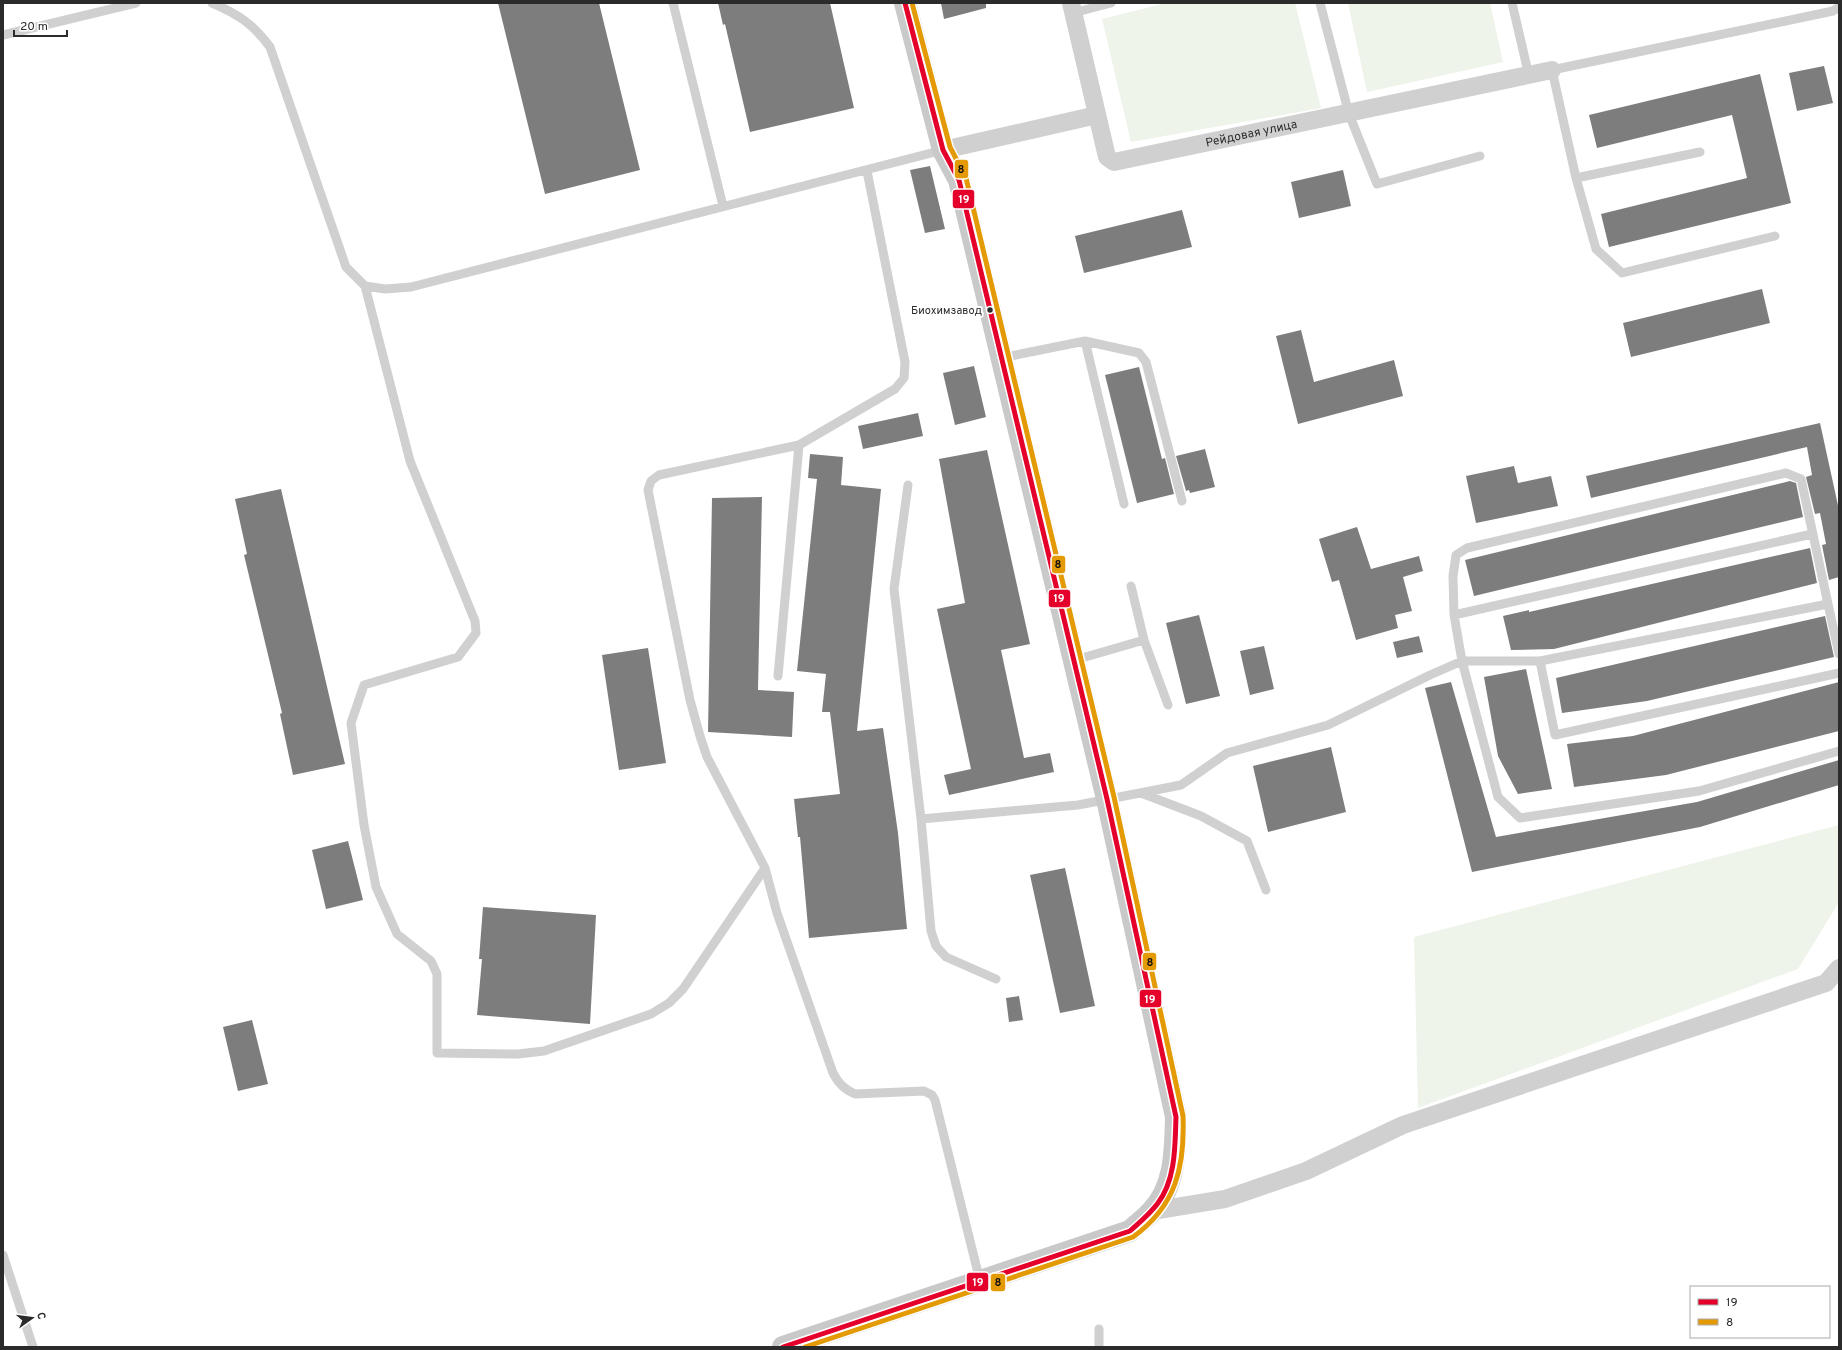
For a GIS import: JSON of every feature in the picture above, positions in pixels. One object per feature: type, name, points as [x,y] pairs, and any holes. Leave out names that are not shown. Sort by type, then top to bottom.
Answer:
[{"type":"main road","points":[[783,1347],[1130,1231],[1152,1211],[1164,1193],[1170,1179],[1175,1157],[1176,1117],[1107,799],[1075,660],[959,180],[943,150],[905,3]]},
{"type":"street","name":"Рейдовая улица","points":[[1072,8],[1107,157],[1114,162],[1349,114],[1552,70]]},
{"type":"street","points":[[943,150],[1097,115]]},
{"type":"street","points":[[1152,1211],[1232,1197],[1306,1172],[1403,1125],[1832,979],[1839,968]]},
{"type":"lane","points":[[3,35],[136,3]]},
{"type":"lane","points":[[212,3],[246,20],[259,32],[270,47],[346,267],[365,286],[410,461],[475,620],[476,633],[458,657],[364,685],[351,723],[364,825],[376,887],[397,934],[431,961],[437,974],[437,1053],[518,1054],[544,1051],[651,1014],[669,1003],[683,989],[765,868]]},
{"type":"lane","points":[[673,3],[723,206]]},
{"type":"lane","points":[[1072,8],[1111,3]]},
{"type":"lane","points":[[1320,3],[1349,114],[1377,184],[1480,156]]},
{"type":"lane","points":[[1512,3],[1529,76]]},
{"type":"lane","points":[[1774,236],[1622,273],[1596,249],[1576,178],[1552,70],[1834,11],[1839,7]]},
{"type":"lane","points":[[365,286],[385,289],[411,287],[943,150]]},
{"type":"lane","points":[[1576,178],[1700,152]]},
{"type":"lane","points":[[867,170],[905,362],[904,378],[895,389],[798,445],[659,475],[651,481],[648,490],[690,700],[700,736],[707,757],[765,868],[776,913],[833,1073],[845,1090],[855,1094],[924,1091],[932,1095],[935,1100],[980,1281]]},
{"type":"lane","points":[[1085,341],[1124,504]]},
{"type":"lane","points":[[1001,358],[1085,341],[1138,353],[1146,362],[1182,501]]},
{"type":"lane","points":[[778,676],[798,445]]},
{"type":"lane","points":[[1839,654],[1801,479],[1786,473],[1467,548],[1456,555],[1453,576],[1454,615],[1462,661],[1498,797],[1520,818],[1699,791],[1839,751]]},
{"type":"lane","points":[[908,485],[894,589],[921,819],[931,931],[936,946],[946,957],[996,979]]},
{"type":"lane","points":[[1454,615],[1812,534]]},
{"type":"lane","points":[[1131,586],[1144,640],[1168,705]]},
{"type":"lane","points":[[921,819],[1078,805],[1181,785],[1227,753],[1328,725],[1462,661],[1540,661],[1828,604]]},
{"type":"lane","points":[[1075,660],[1144,640]]},
{"type":"lane","points":[[1540,661],[1555,735],[1839,673]]},
{"type":"lane","points":[[1140,793],[1201,816],[1247,841],[1266,890]]},
{"type":"lane","points":[[3,1255],[33,1347]]},
{"type":"lane","points":[[1099,1329],[1099,1347]]},
{"type":"shaded area","points":[[1166,3],[1295,3],[1321,108],[1131,142],[1102,19]]},
{"type":"shaded area","points":[[1348,3],[1490,3],[1503,62],[1367,92]]},
{"type":"shaded area","points":[[1839,825],[1839,902],[1798,969],[1418,1108],[1414,937]]},
{"type":"building","points":[[498,3],[599,3],[640,170],[545,194]]},
{"type":"building","points":[[718,3],[830,3],[854,108],[750,132],[725,24],[723,25]]},
{"type":"building","points":[[941,3],[986,3],[986,8],[944,19]]},
{"type":"building","points":[[1824,66],[1833,103],[1797,111],[1789,73]]},
{"type":"building","points":[[1760,74],[1791,203],[1609,247],[1601,214],[1747,178],[1732,115],[1597,148],[1589,115]]},
{"type":"building","points":[[930,166],[945,229],[925,233],[910,170]]},
{"type":"building","points":[[1343,170],[1351,206],[1299,218],[1291,182]]},
{"type":"building","points":[[1182,210],[1192,247],[1084,273],[1075,236]]},
{"type":"building","points":[[1762,289],[1770,323],[1631,357],[1623,323]]},
{"type":"building","points":[[1301,330],[1314,382],[1394,360],[1403,396],[1298,424],[1276,336]]},
{"type":"building","points":[[974,366],[986,417],[955,425],[943,373]]},
{"type":"building","points":[[1139,367],[1162,459],[1165,458],[1174,494],[1137,503],[1105,375]]},
{"type":"building","points":[[918,413],[923,436],[863,449],[858,426]]},
{"type":"building","points":[[1820,423],[1839,510],[1839,577],[1829,580],[1822,545],[1826,544],[1820,513],[1815,514],[1806,477],[1812,475],[1807,447],[1591,498],[1586,476]]},
{"type":"building","points":[[1205,449],[1215,487],[1190,493],[1189,490],[1186,491],[1176,456]]},
{"type":"building","points":[[987,450],[1030,644],[1001,650],[1024,758],[1050,753],[1054,772],[949,795],[944,775],[971,769],[937,609],[965,603],[939,459]]},
{"type":"building","points":[[810,454],[843,457],[841,485],[881,489],[857,731],[883,728],[898,833],[907,929],[809,938],[800,837],[798,837],[794,799],[840,794],[830,712],[822,712],[826,674],[797,671],[817,479],[808,478]]},
{"type":"building","points":[[1514,466],[1518,483],[1551,476],[1558,506],[1476,523],[1466,476]]},
{"type":"building","points":[[1790,481],[1796,483],[1803,517],[1474,596],[1465,560]]},
{"type":"building","points":[[281,489],[345,764],[293,775],[280,714],[282,713],[244,555],[247,554],[235,499]]},
{"type":"building","points":[[762,497],[758,690],[794,692],[792,737],[708,732],[712,498]]},
{"type":"building","points":[[1357,527],[1371,569],[1419,556],[1423,571],[1403,577],[1412,611],[1395,615],[1398,628],[1356,640],[1339,580],[1332,582],[1319,539]]},
{"type":"building","points":[[1810,548],[1817,583],[1554,649],[1511,650],[1503,616],[1529,610],[1529,612]]},
{"type":"building","points":[[1199,615],[1220,696],[1186,704],[1166,623]]},
{"type":"building","points":[[1825,616],[1834,657],[1647,701],[1562,713],[1556,678]]},
{"type":"building","points":[[1419,636],[1423,652],[1397,658],[1393,642]]},
{"type":"building","points":[[1264,646],[1274,689],[1250,695],[1240,651]]},
{"type":"building","points":[[648,648],[666,763],[619,770],[602,655]]},
{"type":"building","points":[[1526,669],[1552,789],[1518,794],[1498,756],[1484,677]]},
{"type":"building","points":[[1451,682],[1496,837],[1697,802],[1839,760],[1839,785],[1700,827],[1472,872],[1425,688]]},
{"type":"building","points":[[1839,682],[1839,731],[1666,775],[1574,787],[1567,744],[1633,736]]},
{"type":"building","points":[[1331,747],[1346,812],[1268,832],[1253,766]]},
{"type":"building","points":[[348,841],[363,900],[326,909],[312,850]]},
{"type":"building","points":[[1065,868],[1095,1006],[1060,1013],[1030,875]]},
{"type":"building","points":[[483,907],[596,915],[590,1024],[477,1015],[482,959],[479,959]]},
{"type":"building","points":[[1019,996],[1023,1020],[1009,1022],[1006,998]]},
{"type":"building","points":[[252,1020],[268,1084],[238,1091],[223,1027]]},
{"type":"transit line","name":"19","points":[[783,1347],[1130,1231],[1152,1211],[1164,1194],[1171,1173],[1175,1150],[1176,1117],[1107,799],[959,180],[943,150],[905,3]]},
{"type":"transit line","name":"8","points":[[805,1347],[1133,1237],[1148,1225],[1168,1199],[1175,1184],[1182,1152],[1183,1116],[1114,797],[966,178],[950,147],[912,3]]},
{"type":"place","name":"Биохимзавод","points":[[990,310]]}]
